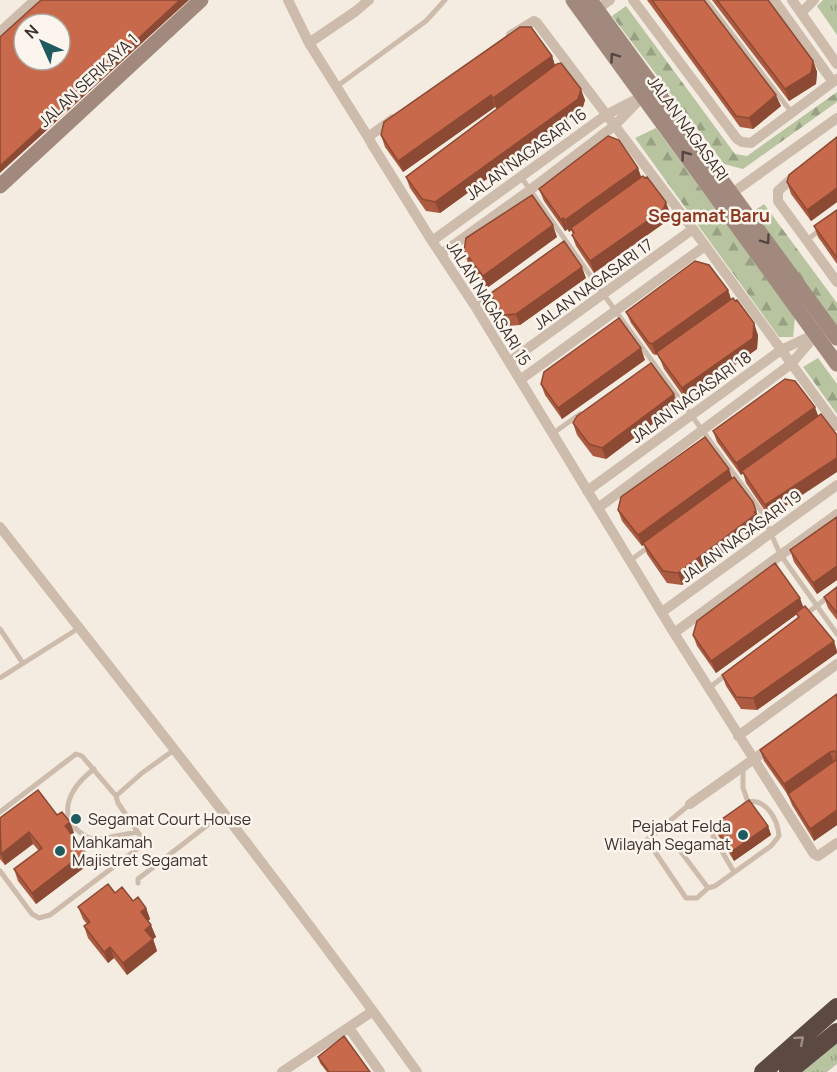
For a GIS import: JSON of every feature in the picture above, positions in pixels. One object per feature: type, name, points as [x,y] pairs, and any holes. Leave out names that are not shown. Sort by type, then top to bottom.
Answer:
[{"type":"highway","points":[[763,1072],[837,1007]]},
{"type":"highway","points":[[788,1072],[836,1033]]},
{"type":"street","points":[[0,32],[35,0]]},
{"type":"street","name":"JALAN SERIKAYA 1","points":[[0,186],[201,0]]},
{"type":"street","name":"JALAN NAGASARI 15","points":[[288,0],[309,43],[369,137],[404,183],[432,241],[475,306],[710,688],[738,735],[748,763],[787,803],[814,854],[818,856],[837,843]]},
{"type":"street","points":[[309,43],[369,0]]},
{"type":"street","name":"JALAN NAGASARI","points":[[573,0],[591,9],[647,92],[822,329],[837,364]]},
{"type":"street","points":[[591,9],[610,0]]},
{"type":"street","name":"JALAN NAGASARI","points":[[633,0],[737,139],[742,142],[751,143],[835,81]]},
{"type":"street","points":[[774,0],[835,81]]},
{"type":"street","points":[[792,0],[837,64]]},
{"type":"street","points":[[801,13],[814,0]]},
{"type":"street","points":[[501,42],[534,21],[564,68],[606,115],[693,229],[740,302],[781,350],[830,422]]},
{"type":"street","points":[[441,254],[614,126],[647,92]]},
{"type":"street","name":"JALAN NAGASARI 16","points":[[432,241],[606,115],[647,92]]},
{"type":"street","points":[[369,137],[398,116]]},
{"type":"street","points":[[726,198],[837,118]]},
{"type":"street","points":[[806,168],[777,194],[781,206],[837,282]]},
{"type":"street","name":"JALAN NAGASARI 17","points":[[509,362],[693,229]]},
{"type":"street","points":[[520,380],[705,246]]},
{"type":"street","points":[[598,508],[791,364],[822,329]]},
{"type":"street","name":"JALAN NAGASARI","points":[[822,329],[837,338]]},
{"type":"street","name":"JALAN NAGASARI 18","points":[[587,491],[781,350],[822,329]]},
{"type":"street","name":"JALAN NAGASARI 19","points":[[662,612],[837,485]]},
{"type":"street","points":[[675,633],[837,514]]},
{"type":"street","points":[[0,527],[223,813],[374,1011],[417,1072]]},
{"type":"street","points":[[738,735],[837,664]]},
{"type":"street","points":[[690,804],[781,740]]},
{"type":"street","points":[[282,1072],[374,1011]]},
{"type":"street","points":[[349,1028],[380,1072]]},
{"type":"lane","points":[[336,87],[426,21],[445,0]]},
{"type":"lane","points":[[706,0],[792,114]]},
{"type":"lane","points":[[520,177],[761,512],[780,555],[837,634]]},
{"type":"lane","points":[[643,184],[653,177]]},
{"type":"lane","points":[[807,240],[830,223]]},
{"type":"lane","points":[[557,247],[576,234]]},
{"type":"lane","points":[[475,306],[502,286]]},
{"type":"lane","points":[[644,369],[663,356]]},
{"type":"lane","points":[[552,434],[589,408]]},
{"type":"lane","points":[[730,488],[748,475]]},
{"type":"lane","points":[[631,560],[658,541]]},
{"type":"lane","points":[[798,620],[837,590]]},
{"type":"lane","points":[[0,678],[79,628]]},
{"type":"lane","points":[[0,629],[22,662]]},
{"type":"lane","points":[[710,688],[736,667]]},
{"type":"lane","points":[[116,795],[174,750]]},
{"type":"lane","points":[[0,812],[76,754],[82,756],[116,795],[118,803],[142,840],[139,848],[46,917],[39,918],[33,914],[0,871]]},
{"type":"lane","points":[[748,763],[743,788],[748,802]]},
{"type":"lane","points":[[94,770],[82,778],[74,789],[67,810],[69,818],[89,838],[101,839],[137,831]]},
{"type":"lane","points":[[690,804],[647,840],[686,898],[697,898],[708,888],[715,886],[771,846],[779,836],[779,828],[775,819],[758,802],[748,802],[740,808]]},
{"type":"lane","points":[[138,883],[138,879],[223,813]]},
{"type":"lane","points":[[725,818],[714,827],[713,836],[734,872]]},
{"type":"lane","points":[[675,844],[708,888]]},
{"type":"green space","points":[[823,0],[837,0],[837,35],[817,6]]},
{"type":"green space","points":[[626,6],[735,154],[747,156],[837,92],[837,102],[743,169],[724,164],[612,16]]},
{"type":"green space","points":[[656,128],[795,318],[793,337],[779,337],[635,138]]},
{"type":"green space","points":[[764,204],[837,303],[837,332],[751,213]]},
{"type":"green space","points":[[818,358],[837,384],[837,414],[803,367]]},
{"type":"green space","points":[[837,1042],[837,1064],[827,1072],[801,1072]]},
{"type":"building","points":[[41,0],[180,0],[0,166],[0,37],[12,26],[12,72],[72,72],[72,12],[28,12]]},
{"type":"building","points":[[652,0],[704,0],[776,95],[749,118],[736,116]]},
{"type":"building","points":[[717,0],[768,0],[813,61],[811,73],[785,89]]},
{"type":"building","points":[[520,27],[531,27],[552,56],[493,98],[491,95],[398,161],[381,135],[384,122]]},
{"type":"building","points":[[561,63],[581,89],[578,99],[435,202],[422,199],[406,177]]},
{"type":"building","points":[[608,136],[619,140],[638,168],[565,220],[563,218],[561,220],[539,189]]},
{"type":"building","points":[[837,137],[837,188],[807,210],[787,182],[789,175]]},
{"type":"building","points":[[643,176],[647,177],[666,202],[663,210],[590,261],[572,235],[574,233],[571,228]]},
{"type":"building","points":[[532,195],[553,225],[483,276],[464,251],[466,238]]},
{"type":"building","points":[[837,210],[837,258],[814,226]]},
{"type":"building","points":[[564,241],[582,267],[516,314],[504,315],[490,294]]},
{"type":"building","points":[[695,261],[709,265],[728,290],[652,344],[649,343],[626,312]]},
{"type":"building","points":[[733,298],[754,323],[753,338],[682,388],[657,352]]},
{"type":"building","points":[[619,318],[641,348],[558,408],[541,384],[544,372]]},
{"type":"building","points":[[651,363],[674,394],[602,448],[589,444],[573,423],[577,416]]},
{"type":"building","points":[[785,379],[795,381],[815,407],[736,463],[713,431]]},
{"type":"building","points":[[821,414],[837,435],[837,458],[765,505],[742,471]]},
{"type":"building","points":[[705,437],[729,469],[638,535],[618,510],[621,497]]},
{"type":"building","points":[[734,477],[753,502],[756,514],[678,573],[663,571],[643,543]]},
{"type":"building","points":[[837,517],[837,566],[813,583],[790,550]]},
{"type":"building","points":[[775,563],[800,598],[711,661],[693,635],[697,621]]},
{"type":"building","points":[[837,587],[837,613],[824,597]]},
{"type":"building","points":[[805,606],[834,641],[753,698],[736,697],[722,675],[799,617],[796,613]]},
{"type":"building","points":[[837,694],[837,753],[830,752],[784,784],[760,750]]},
{"type":"building","points":[[837,754],[837,810],[810,829],[788,794],[836,760]]},
{"type":"building","name":"Mahkamah Majistret Segamat","points":[[38,790],[57,815],[62,812],[70,822],[65,826],[85,852],[32,893],[14,869],[42,848],[29,832],[1,854],[0,818]]},
{"type":"building","name":"Pejabat Felda Wilayah Segamat","points":[[749,800],[768,826],[731,852],[715,824]]},
{"type":"building","points":[[108,884],[115,893],[122,887],[133,901],[138,897],[146,908],[141,912],[151,925],[145,930],[153,939],[123,963],[110,947],[104,952],[84,926],[90,922],[78,907]]},
{"type":"building","points":[[344,1036],[370,1072],[329,1072],[318,1057]]},
{"type":"place","name":"Segamat Court House","points":[[76,819]]},
{"type":"place","name":"Pejabat Felda Wilayah Segamat","points":[[743,835]]},
{"type":"place","name":"Mahkamah Majistret Segamat","points":[[60,851]]},
{"type":"district","name":"Segamat Baru","points":[[709,215]]}]
